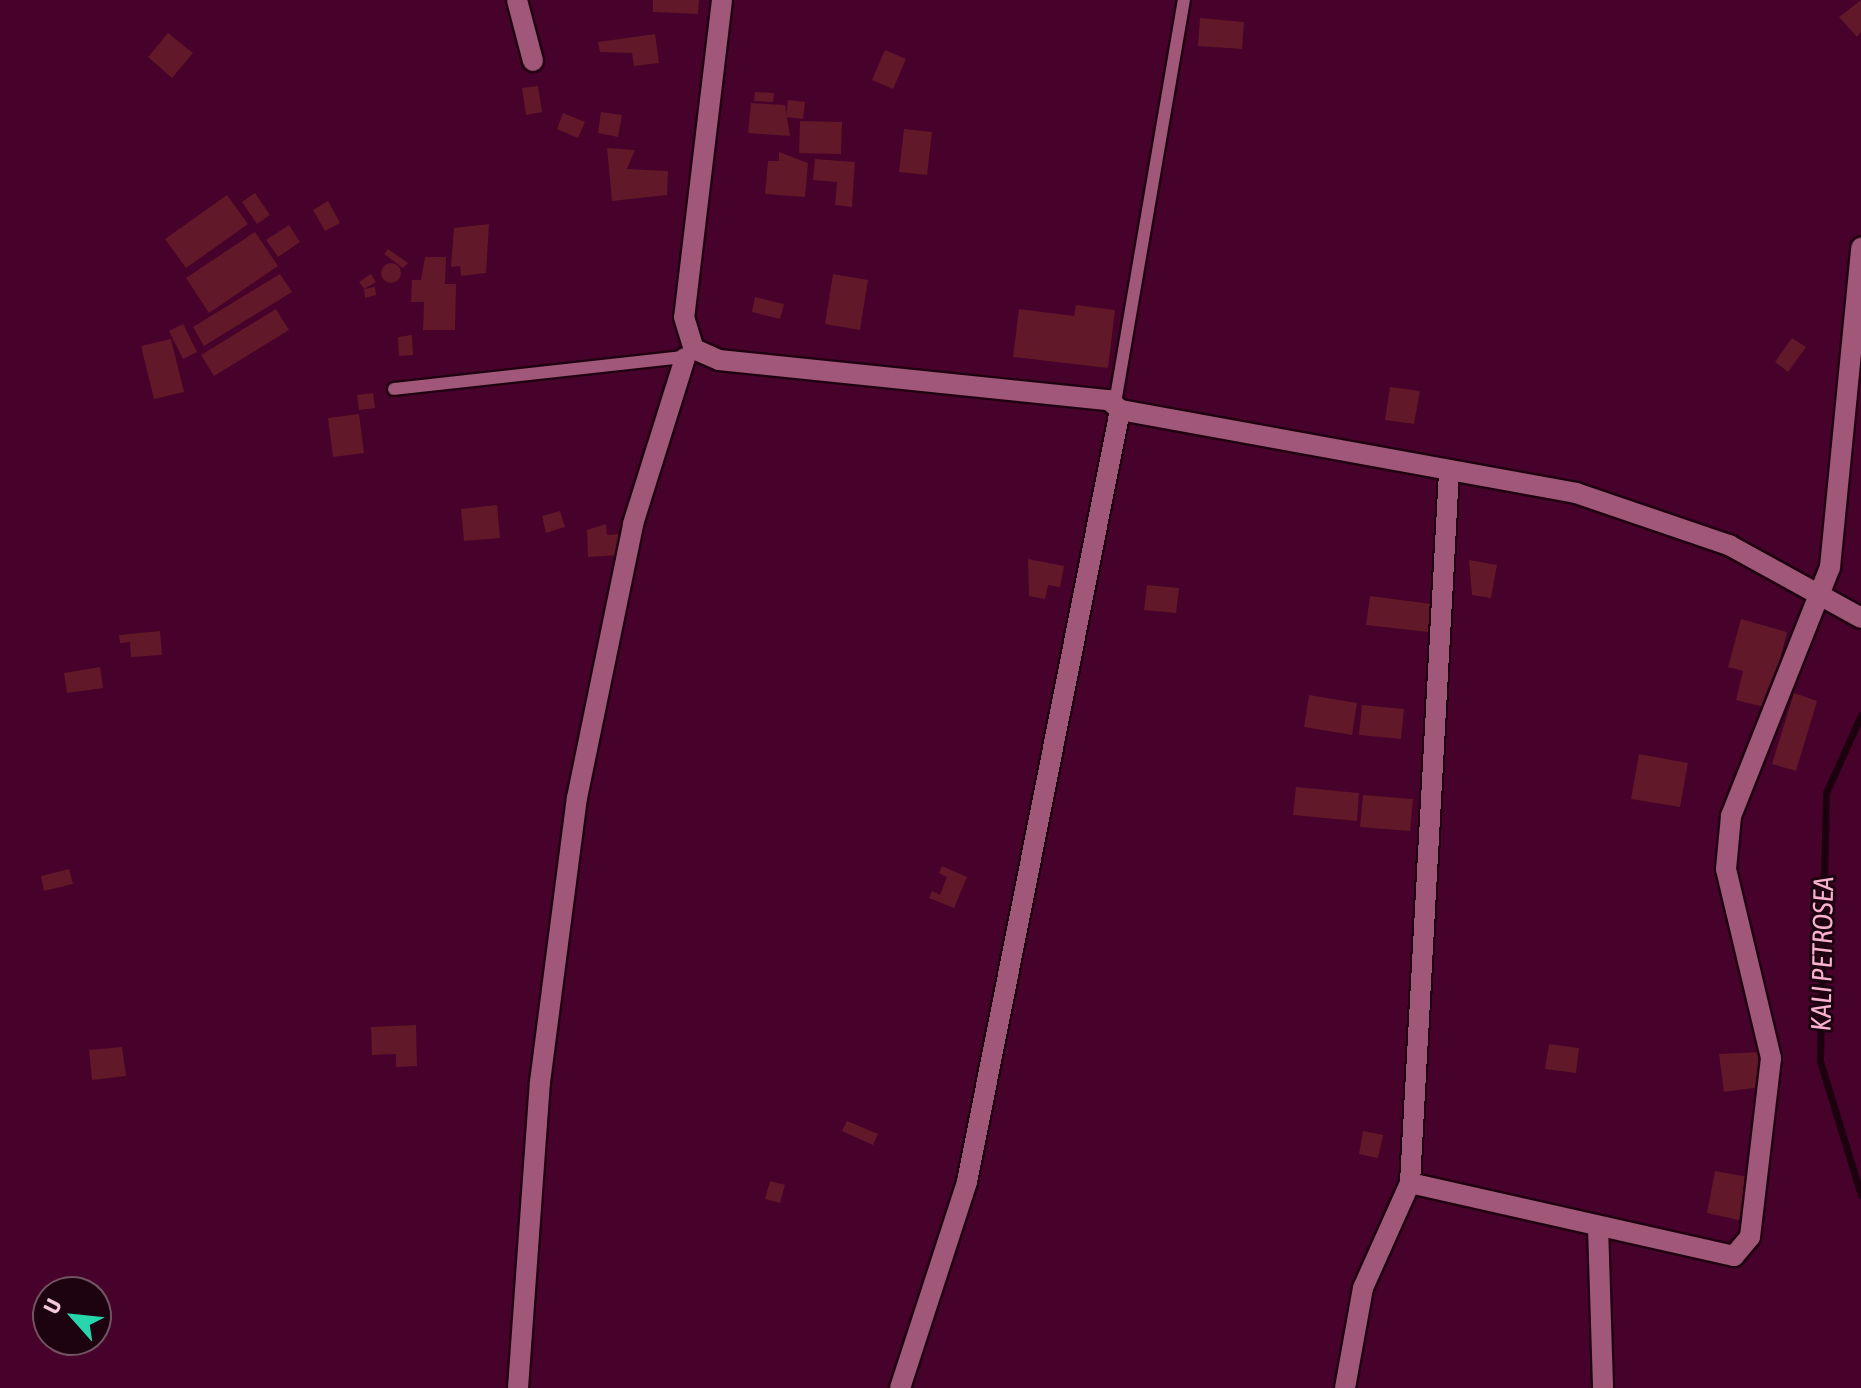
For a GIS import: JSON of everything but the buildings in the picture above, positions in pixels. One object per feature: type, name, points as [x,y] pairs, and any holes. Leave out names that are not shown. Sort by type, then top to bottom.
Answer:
[{"type":"street","points":[[517,0],[533,61]]},
{"type":"street","points":[[518,1388],[540,1082],[577,798],[633,524],[689,354],[684,317],[722,0]]},
{"type":"street","points":[[1410,1183],[1713,1255],[1734,1256],[1750,1237],[1771,1058],[1726,869],[1731,816],[1748,759],[1822,590],[1833,550],[1861,248]]},
{"type":"street","points":[[689,354],[1117,406],[1449,472],[1576,493],[1673,521],[1822,590],[1861,618]]},
{"type":"street","points":[[900,1388],[967,1182],[1117,406]]},
{"type":"street","points":[[1345,1388],[1363,1288],[1410,1183],[1449,472]]},
{"type":"street","points":[[1598,1227],[1603,1388]]},
{"type":"lane","points":[[1117,406],[1184,0]]},
{"type":"lane","points":[[394,389],[689,354]]},
{"type":"waterway","name":"KALI PETROSEA","points":[[1861,715],[1826,793],[1820,1061],[1861,1195]]}]
